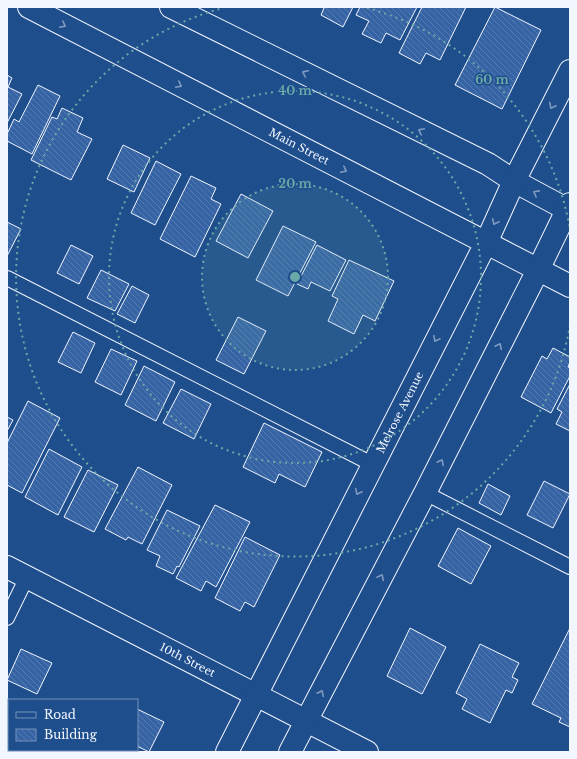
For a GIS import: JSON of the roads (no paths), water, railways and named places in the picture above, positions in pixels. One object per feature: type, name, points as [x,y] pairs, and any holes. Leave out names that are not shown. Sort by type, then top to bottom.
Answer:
[{"type":"street","name":"Main Street","points":[[29,7],[570,286]]},
{"type":"street","points":[[171,7],[488,164],[514,181],[569,208],[425,493],[290,752]]},
{"type":"street","name":"Melrose Avenue","points":[[227,752],[372,464],[486,243],[514,181],[570,71]]},
{"type":"street","name":"10th Street","points":[[7,567],[368,752]]},
{"type":"lane","points":[[7,278],[372,464]]},
{"type":"lane","points":[[425,493],[570,567]]},
{"type":"lane","points":[[7,618],[27,578]]}]
